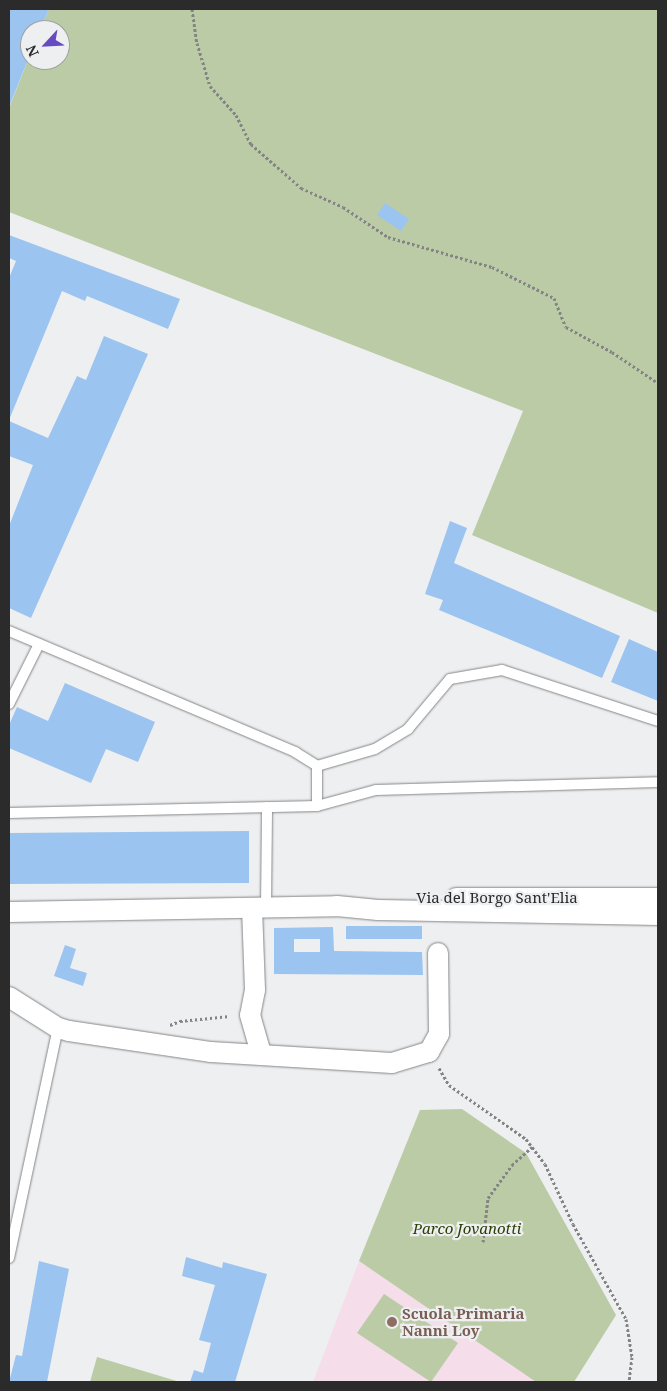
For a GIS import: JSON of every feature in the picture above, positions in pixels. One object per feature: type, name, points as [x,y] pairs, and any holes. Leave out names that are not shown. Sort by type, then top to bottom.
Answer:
[{"type":"street","name":"Via del Borgo Sant'Elia","points":[[337,906],[377,897],[658,898]]},
{"type":"street","name":"Via del Borgo Sant'Elia","points":[[9,912],[337,906],[378,910],[658,915]]},
{"type":"street","points":[[259,908],[255,990],[250,1015],[261,1053]]},
{"type":"street","points":[[9,997],[58,1028],[211,1052],[261,1053],[392,1062],[429,1052],[439,1034],[438,953]]},
{"type":"lane","points":[[9,631],[295,752],[317,766],[375,750],[408,729],[450,679],[502,670],[658,721]]},
{"type":"lane","points":[[9,704],[39,644]]},
{"type":"lane","points":[[317,766],[317,806]]},
{"type":"lane","points":[[9,813],[317,806],[376,790],[658,782]]},
{"type":"lane","points":[[259,908],[268,807]]},
{"type":"lane","points":[[9,1258],[58,1028]]},
{"type":"path","points":[[192,9],[197,43],[210,86],[236,115],[251,144],[301,188],[343,207],[388,237],[492,267],[554,298],[566,327],[612,352],[658,383]]},
{"type":"path","points":[[135,1041],[180,1021],[250,1015]]},
{"type":"path","points":[[429,1052],[449,1085],[526,1139],[545,1164],[573,1224],[626,1318],[632,1357],[629,1382]]},
{"type":"path","points":[[483,1242],[488,1198],[512,1165],[532,1148]]},
{"type":"shaded area","name":"Scuola Primaria Nanni Loy","points":[[359,1261],[536,1382],[313,1382]]},
{"type":"green space","points":[[49,9],[658,9],[658,613],[472,535],[523,411],[9,212],[9,108],[24,70],[70,70],[70,20],[44,20]]},
{"type":"green space","name":"Parco Jovanotti","points":[[462,1109],[526,1153],[616,1315],[574,1382],[536,1382],[359,1261],[420,1110]]},
{"type":"green space","points":[[384,1294],[458,1343],[431,1382],[357,1333]]},
{"type":"green space","points":[[97,1357],[180,1382],[90,1382]]},
{"type":"building","points":[[10,9],[49,9],[44,20],[20,20],[20,70],[24,70],[9,107]]},
{"type":"building","points":[[385,203],[409,219],[401,231],[377,215]]},
{"type":"building","points":[[9,235],[180,299],[168,329],[87,296],[85,301],[62,291],[9,420],[9,278],[16,261],[9,258]]},
{"type":"building","points":[[104,336],[148,354],[31,618],[9,608],[9,526],[33,465],[9,456],[9,421],[48,438],[77,376],[86,380]]},
{"type":"building","points":[[450,521],[467,528],[454,563],[620,636],[602,678],[439,610],[443,600],[425,594]]},
{"type":"building","points":[[629,639],[658,652],[658,701],[611,682]]},
{"type":"building","points":[[65,683],[155,722],[138,762],[106,749],[91,783],[9,748],[9,725],[17,707],[48,721]]},
{"type":"building","points":[[249,831],[249,883],[9,884],[9,833]]},
{"type":"building","points":[[346,926],[422,926],[422,939],[346,939]]},
{"type":"building","points":[[333,927],[334,951],[422,952],[423,975],[274,974],[274,928]],"holes":[[[294,939],[320,939],[320,952],[294,952]]]},
{"type":"building","points":[[65,945],[76,949],[70,968],[87,973],[83,986],[54,976]]},
{"type":"building","points":[[186,1257],[222,1268],[223,1262],[267,1274],[235,1382],[190,1382],[194,1370],[203,1373],[211,1343],[199,1340],[215,1285],[182,1276]]},
{"type":"building","points":[[39,1261],[69,1269],[47,1382],[9,1382],[16,1355],[22,1356]]},
{"type":"place","name":"Scuola Primaria Nanni Loy","points":[[392,1322]]}]
